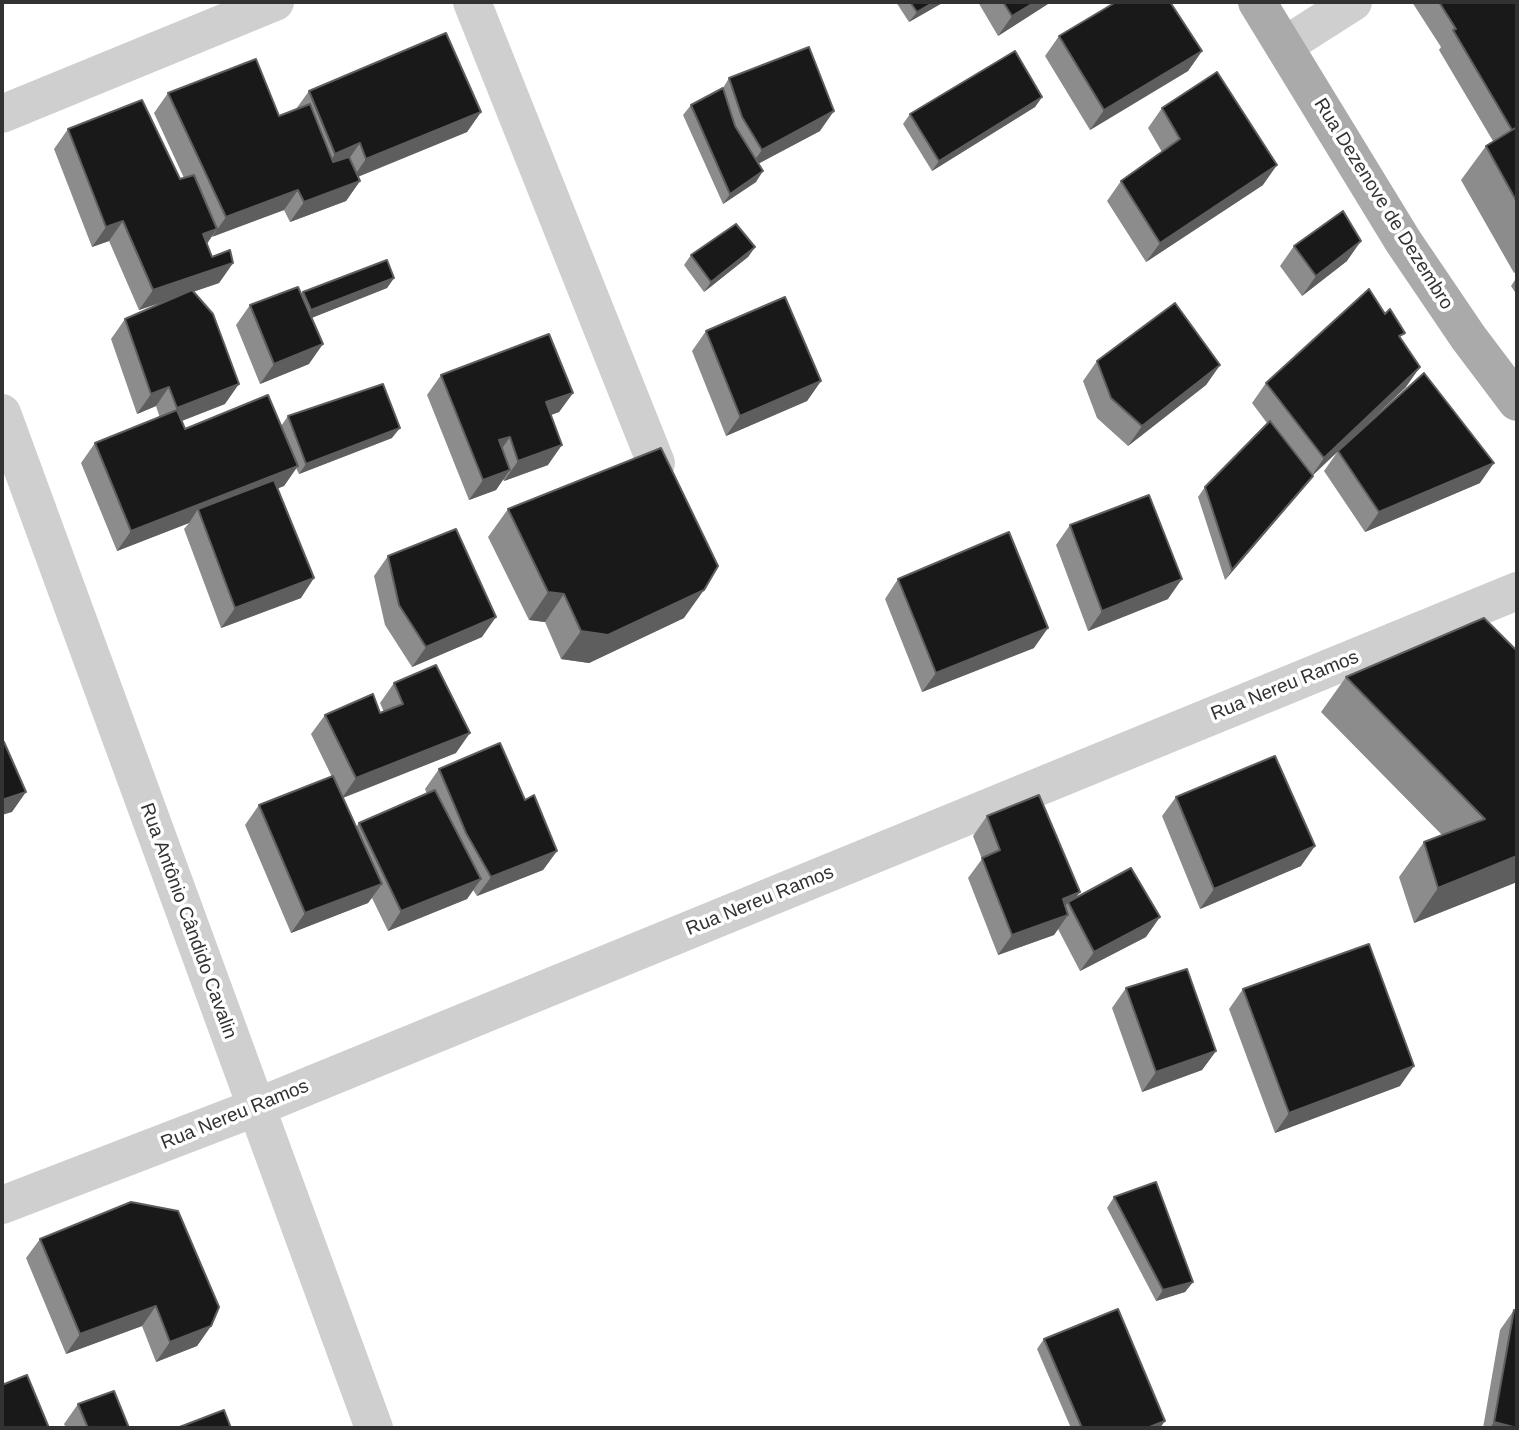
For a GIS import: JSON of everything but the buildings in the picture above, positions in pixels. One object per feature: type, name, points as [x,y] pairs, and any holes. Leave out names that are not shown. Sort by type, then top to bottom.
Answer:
[{"type":"main road","name":"Rua Dezenove de Dezembro","points":[[1256,2],[1403,241],[1468,337],[1517,402]]},
{"type":"street","points":[[2,114],[275,2]]},
{"type":"street","points":[[472,2],[656,463]]},
{"type":"street","points":[[1284,46],[1353,2]]},
{"type":"street","name":"Rua Antônio Cândido Cavalin","points":[[2,413],[374,1428]]},
{"type":"street","name":"Rua Nereu Ramos","points":[[2,1206],[257,1107],[1517,591]]}]
